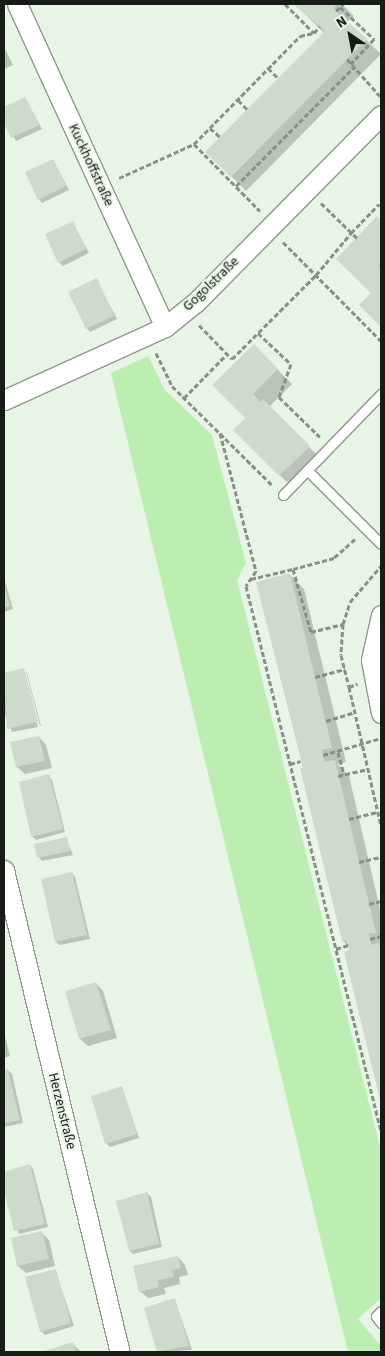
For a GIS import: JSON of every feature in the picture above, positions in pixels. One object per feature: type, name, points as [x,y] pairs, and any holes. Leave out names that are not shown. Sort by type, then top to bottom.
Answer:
[{"type":"street","name":"Kuckhoffstraße","points":[[17,4],[164,327]]},
{"type":"street","name":"Gogolstraße","points":[[4,400],[164,327],[185,311],[381,116]]},
{"type":"street","points":[[381,615],[371,660],[381,713]]},
{"type":"street","name":"Herzenstraße","points":[[4,870],[120,1352]]},
{"type":"lane","points":[[283,495],[381,394]]},
{"type":"lane","points":[[308,470],[381,544]]},
{"type":"lane","points":[[381,1311],[376,1316],[381,1323]]},
{"type":"path","points":[[284,4],[314,32]]},
{"type":"path","points":[[236,186],[352,66],[374,40],[342,5],[336,11]]},
{"type":"path","points":[[100,186],[194,144],[300,36],[314,32],[320,26]]},
{"type":"path","points":[[347,59],[381,97]]},
{"type":"path","points":[[268,68],[278,78]]},
{"type":"path","points":[[238,100],[247,109]]},
{"type":"path","points":[[210,128],[220,138]]},
{"type":"path","points":[[194,144],[236,186],[316,275],[381,341]]},
{"type":"path","points":[[307,189],[357,238]]},
{"type":"path","points":[[185,311],[234,361],[258,333],[316,275],[351,233],[379,204],[381,206]]},
{"type":"path","points":[[258,333],[291,364],[279,397],[330,447]]},
{"type":"path","points":[[147,335],[172,386],[283,495]]},
{"type":"path","points":[[184,398],[227,354]]},
{"type":"path","points":[[220,433],[256,571],[246,586],[381,1131]]},
{"type":"path","points":[[251,579],[334,558],[366,528]]},
{"type":"path","points":[[304,633],[343,624],[350,602],[381,566]]},
{"type":"path","points":[[294,568],[311,632]]},
{"type":"path","points":[[294,592],[299,590]]},
{"type":"path","points":[[315,677],[345,669]]},
{"type":"path","points":[[349,687],[381,826]]},
{"type":"path","points":[[326,721],[355,712]]},
{"type":"path","points":[[323,755],[381,738]]},
{"type":"path","points":[[338,752],[344,774]]},
{"type":"path","points":[[290,764],[302,761]]},
{"type":"path","points":[[338,776],[368,769]]},
{"type":"path","points":[[349,819],[378,812]]},
{"type":"path","points":[[359,862],[381,857]]},
{"type":"path","points":[[369,904],[381,901]]},
{"type":"path","points":[[370,939],[381,936]]},
{"type":"path","points":[[336,949],[348,945]]},
{"type":"green space","points":[[148,356],[165,390],[212,435],[246,563],[237,580],[381,1151],[381,1298],[358,1319],[381,1346],[381,1352],[348,1352],[111,373]]},
{"type":"building","points":[[293,4],[337,4],[333,8],[367,39],[231,177],[205,152],[325,31]]},
{"type":"building","points":[[25,97],[40,125],[11,138],[4,123],[4,107]]},
{"type":"building","points":[[53,159],[66,186],[38,200],[25,172]]},
{"type":"building","points":[[377,216],[381,220],[381,263],[378,266],[381,269],[381,327],[359,305],[371,293],[336,259]]},
{"type":"building","points":[[73,221],[86,249],[58,263],[45,234]]},
{"type":"building","points":[[97,278],[114,316],[86,329],[68,292]]},
{"type":"building","points":[[254,344],[278,369],[253,394],[261,402],[263,399],[310,446],[279,476],[233,430],[245,418],[212,385]]},
{"type":"building","points":[[290,573],[332,748],[322,750],[325,762],[335,760],[376,933],[369,934],[370,939],[372,945],[379,943],[381,954],[381,1104],[344,952],[349,950],[348,945],[346,940],[342,941],[300,768],[303,768],[256,582]]},
{"type":"building","points":[[4,585],[10,606],[4,608]]},
{"type":"building","points":[[24,668],[38,722],[7,729],[4,673]]},
{"type":"building","points":[[39,736],[45,761],[16,767],[10,742]]},
{"type":"building","points":[[49,774],[63,829],[31,837],[19,782]]},
{"type":"building","points":[[67,837],[70,851],[37,858],[34,844]]},
{"type":"building","points":[[72,872],[87,935],[55,942],[41,879]]},
{"type":"building","points":[[96,982],[111,1030],[79,1039],[65,991]]},
{"type":"building","points":[[8,1069],[20,1120],[4,1123],[4,1070]]},
{"type":"building","points":[[122,1086],[137,1134],[105,1144],[91,1096]]},
{"type":"building","points":[[30,1164],[45,1224],[14,1231],[4,1191],[4,1172]]},
{"type":"building","points":[[147,1192],[159,1244],[129,1251],[116,1201]]},
{"type":"building","points":[[42,1231],[49,1259],[17,1266],[11,1238]]},
{"type":"building","points":[[178,1256],[181,1268],[172,1270],[174,1277],[158,1280],[159,1287],[139,1292],[133,1266]]},
{"type":"building","points":[[56,1269],[71,1323],[40,1332],[25,1277]]},
{"type":"building","points":[[175,1298],[189,1346],[157,1352],[144,1308]]},
{"type":"building","points":[[73,1342],[76,1352],[41,1352]]}]
